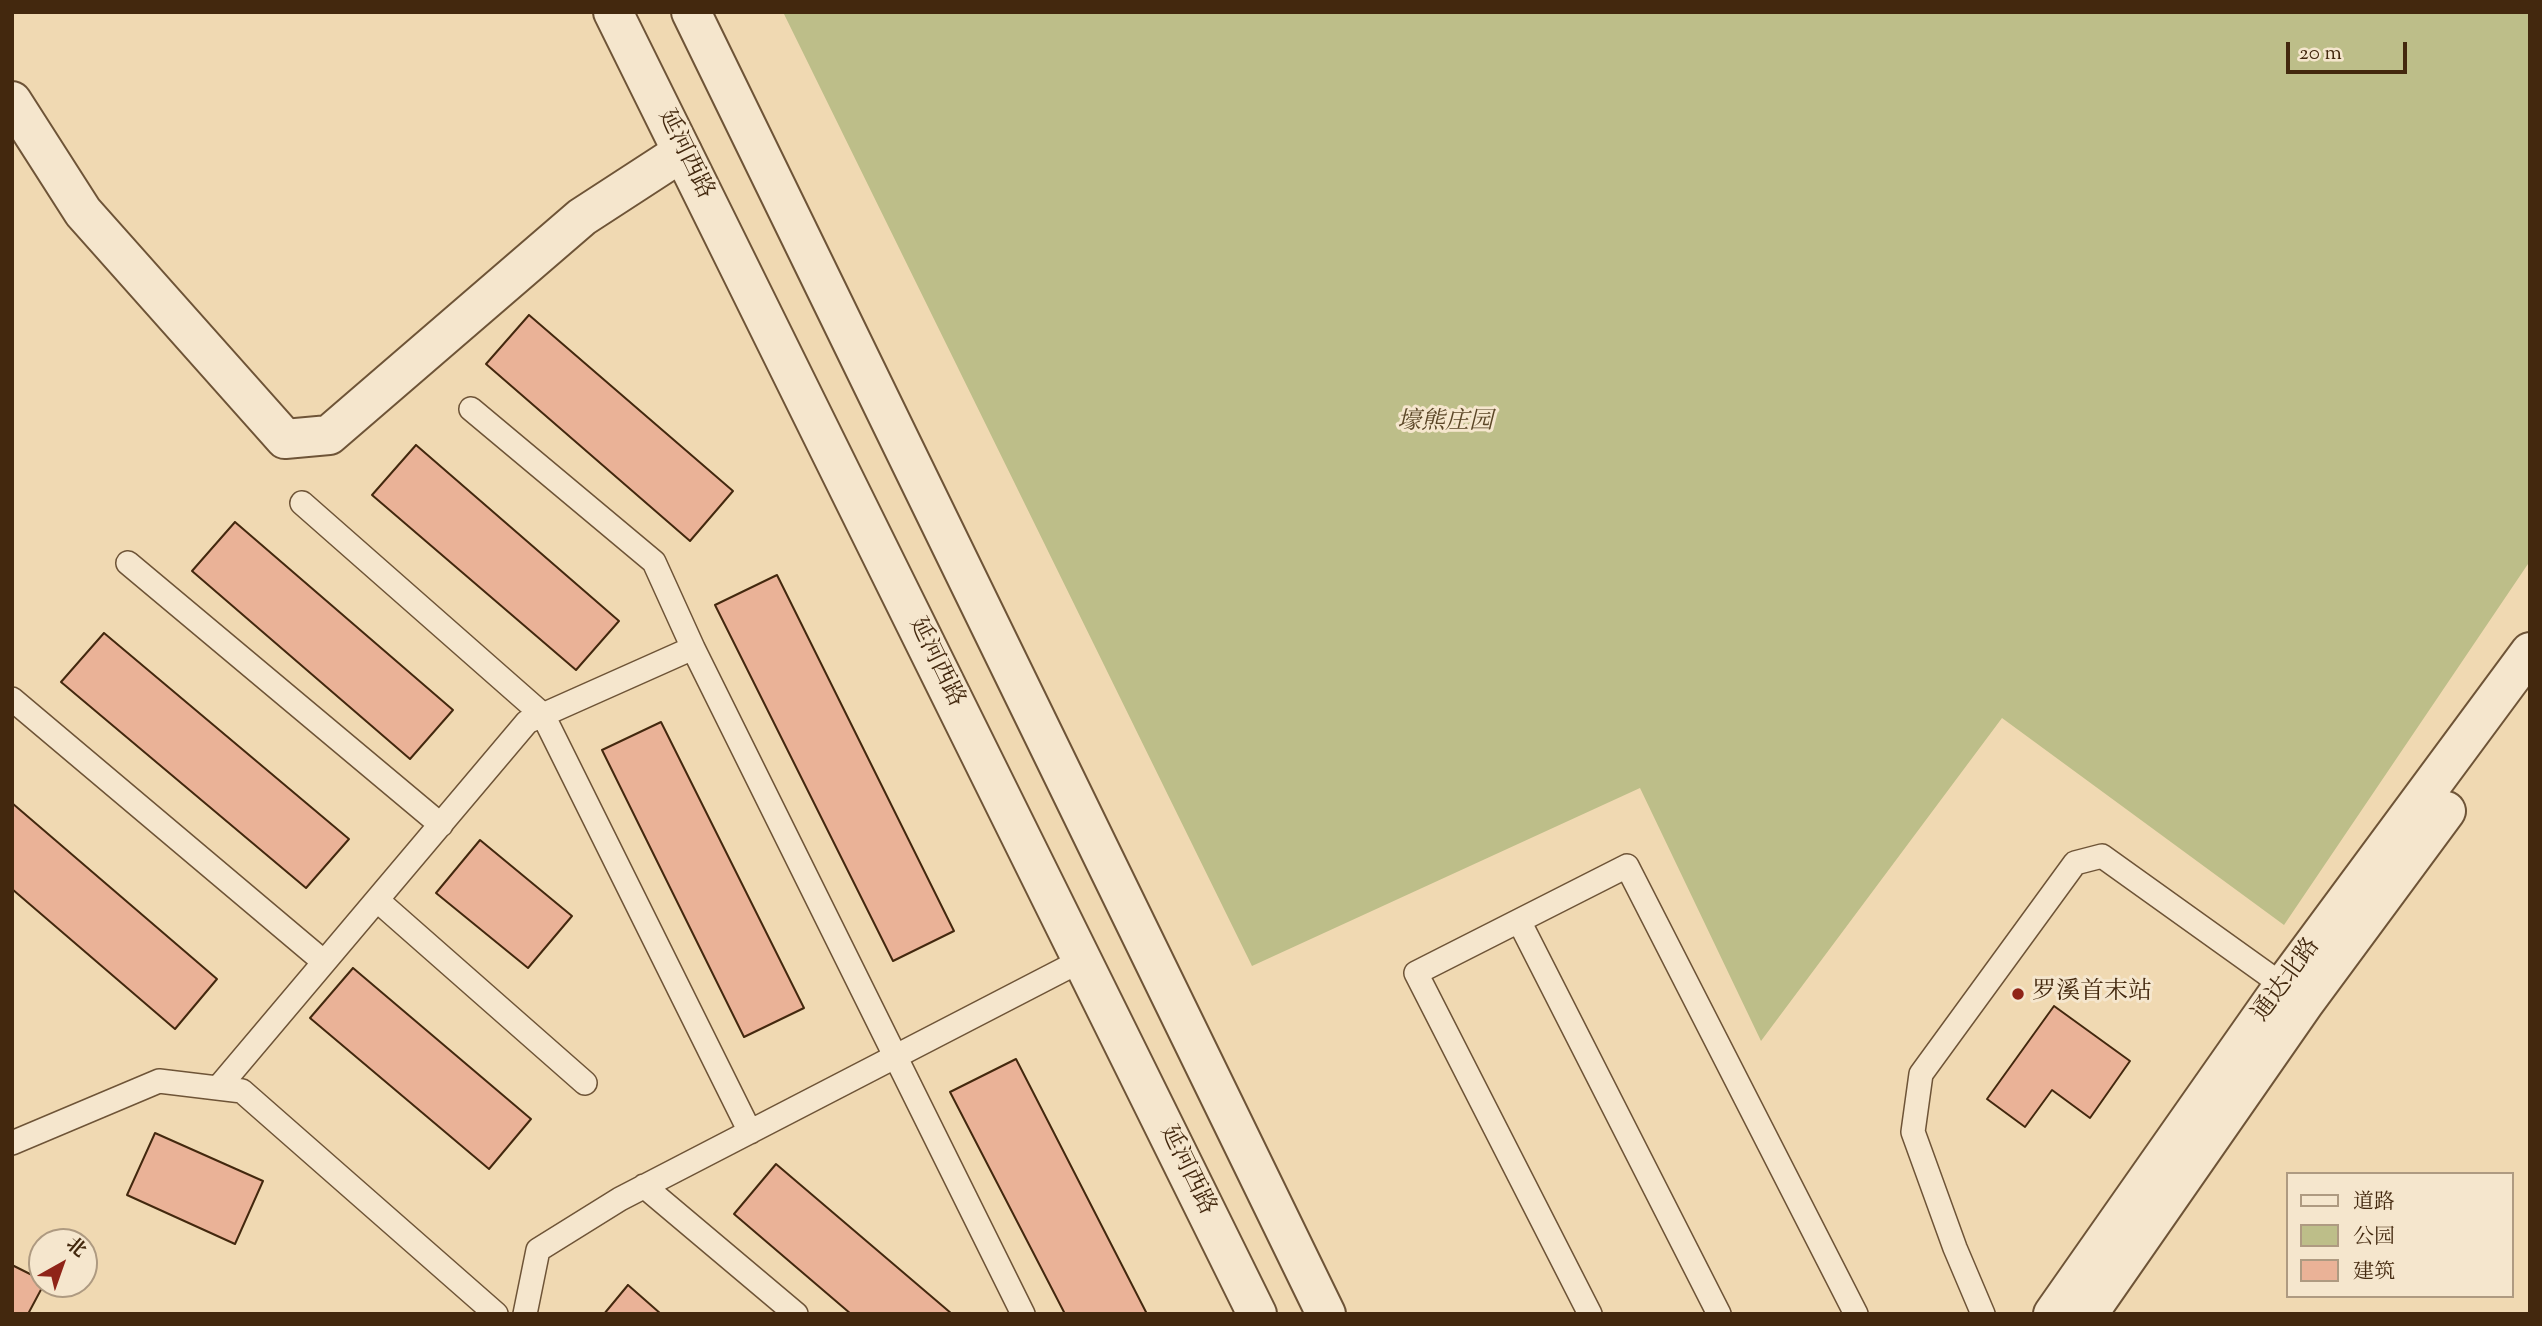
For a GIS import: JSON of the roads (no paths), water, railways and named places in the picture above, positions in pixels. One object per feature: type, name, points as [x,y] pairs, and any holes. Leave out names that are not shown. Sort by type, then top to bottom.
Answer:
[{"type":"street","name":"延河西路","points":[[612,12],[1257,1314]]},
{"type":"street","points":[[691,12],[1326,1314]]},
{"type":"street","points":[[12,101],[83,212],[285,439],[329,435],[582,217],[682,152]]},
{"type":"street","name":"通达北路","points":[[2088,1314],[2294,994],[2530,652]]},
{"type":"street","name":"通达北路","points":[[2053,1314],[2294,994],[2530,697]]},
{"type":"lane","points":[[471,409],[654,562],[693,648],[1023,1314]]},
{"type":"lane","points":[[302,503],[543,715],[750,1132]]},
{"type":"lane","points":[[128,563],[441,825]]},
{"type":"lane","points":[[218,1088],[527,722],[693,648]]},
{"type":"lane","points":[[12,699],[324,962]]},
{"type":"lane","points":[[1983,1314],[1955,1248],[1913,1132],[1921,1074],[2075,863],[2102,856],[2294,994]]},
{"type":"lane","points":[[1590,1314],[1416,973],[1627,866],[1856,1314]]},
{"type":"lane","points":[[377,900],[585,1083]]},
{"type":"lane","points":[[1519,921],[1719,1314]]},
{"type":"lane","points":[[525,1314],[538,1250],[645,1186],[1082,960]]},
{"type":"lane","points":[[12,1143],[159,1081],[242,1091],[496,1314]]},
{"type":"lane","points":[[645,1186],[796,1314]]},
{"type":"place","name":"罗溪首末站","points":[[2018,994]]},
{"type":"park label","name":"壕熊庄园","points":[[1445,424]]}]
